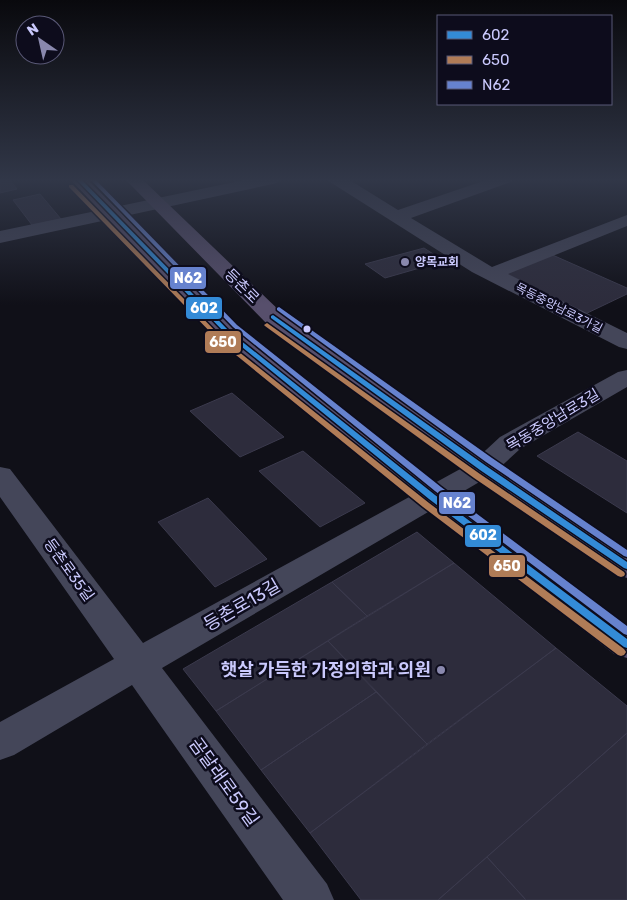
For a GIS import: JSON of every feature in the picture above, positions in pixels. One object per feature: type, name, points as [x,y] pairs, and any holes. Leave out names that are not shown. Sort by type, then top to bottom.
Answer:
[{"type":"main road","points":[[119,221],[228,334],[432,497],[627,644]]},
{"type":"main road","name":"등촌로","points":[[175,221],[276,320],[483,468],[627,566]]},
{"type":"street","points":[[0,237],[78,221]]},
{"type":"street","name":"목동중앙남로3가길","points":[[404,221],[491,274],[627,342]]},
{"type":"street","name":"목동중앙남로3가길","points":[[491,274],[624,221]]},
{"type":"street","name":"목동중앙남로3길","points":[[483,468],[510,443],[627,377]]},
{"type":"street","name":"등촌로13길","points":[[0,742],[483,468]]},
{"type":"street","name":"등촌로35길","points":[[0,476],[137,664]]},
{"type":"street","name":"곰달래로59길","points":[[137,664],[311,900]]},
{"type":"building","points":[[29,221],[51,221],[32,225]]},
{"type":"building","name":"양목교회","points":[[424,248],[444,261],[385,278],[365,264]]},
{"type":"building","points":[[548,253],[627,288],[627,294],[581,316],[496,274]]},
{"type":"building","points":[[232,393],[284,437],[240,457],[190,411]]},
{"type":"building","points":[[578,432],[627,461],[627,513],[537,456]]},
{"type":"building","points":[[303,451],[365,503],[320,527],[259,471]]},
{"type":"building","points":[[208,498],[267,559],[215,587],[158,522]]},
{"type":"building","points":[[417,532],[454,563],[367,616],[332,582]]},
{"type":"building","name":"햇살 가득한 가정의학과 의원","points":[[454,563],[556,648],[427,744],[328,641]]},
{"type":"building","points":[[332,582],[367,616],[216,711],[183,669]]},
{"type":"building","points":[[328,641],[376,692],[261,770],[216,711]]},
{"type":"building","points":[[556,648],[627,706],[627,733],[438,900],[361,900],[310,833]]},
{"type":"building","points":[[376,692],[427,744],[310,833],[261,770]]},
{"type":"building","points":[[627,733],[627,900],[526,900],[487,857]]},
{"type":"building","points":[[487,857],[526,900],[438,900]]},
{"type":"transit line","name":"650","points":[[105,221],[222,341],[426,505],[621,652]]},
{"type":"transit line","name":"602","points":[[119,221],[228,333],[432,497],[627,644]]},
{"type":"transit line","name":"N62","points":[[133,221],[235,326],[438,489],[627,631]]},
{"type":"transit line","name":"N62","points":[[279,309],[489,460],[627,554]]},
{"type":"transit line","name":"602","points":[[273,317],[483,468],[627,566]]},
{"type":"transit line","name":"650","points":[[267,325],[477,476],[621,574]]},
{"type":"place","name":"양목교회","points":[[405,262]]},
{"type":"place","name":"햇살 가득한 가정의학과 의원","points":[[441,670]]}]
